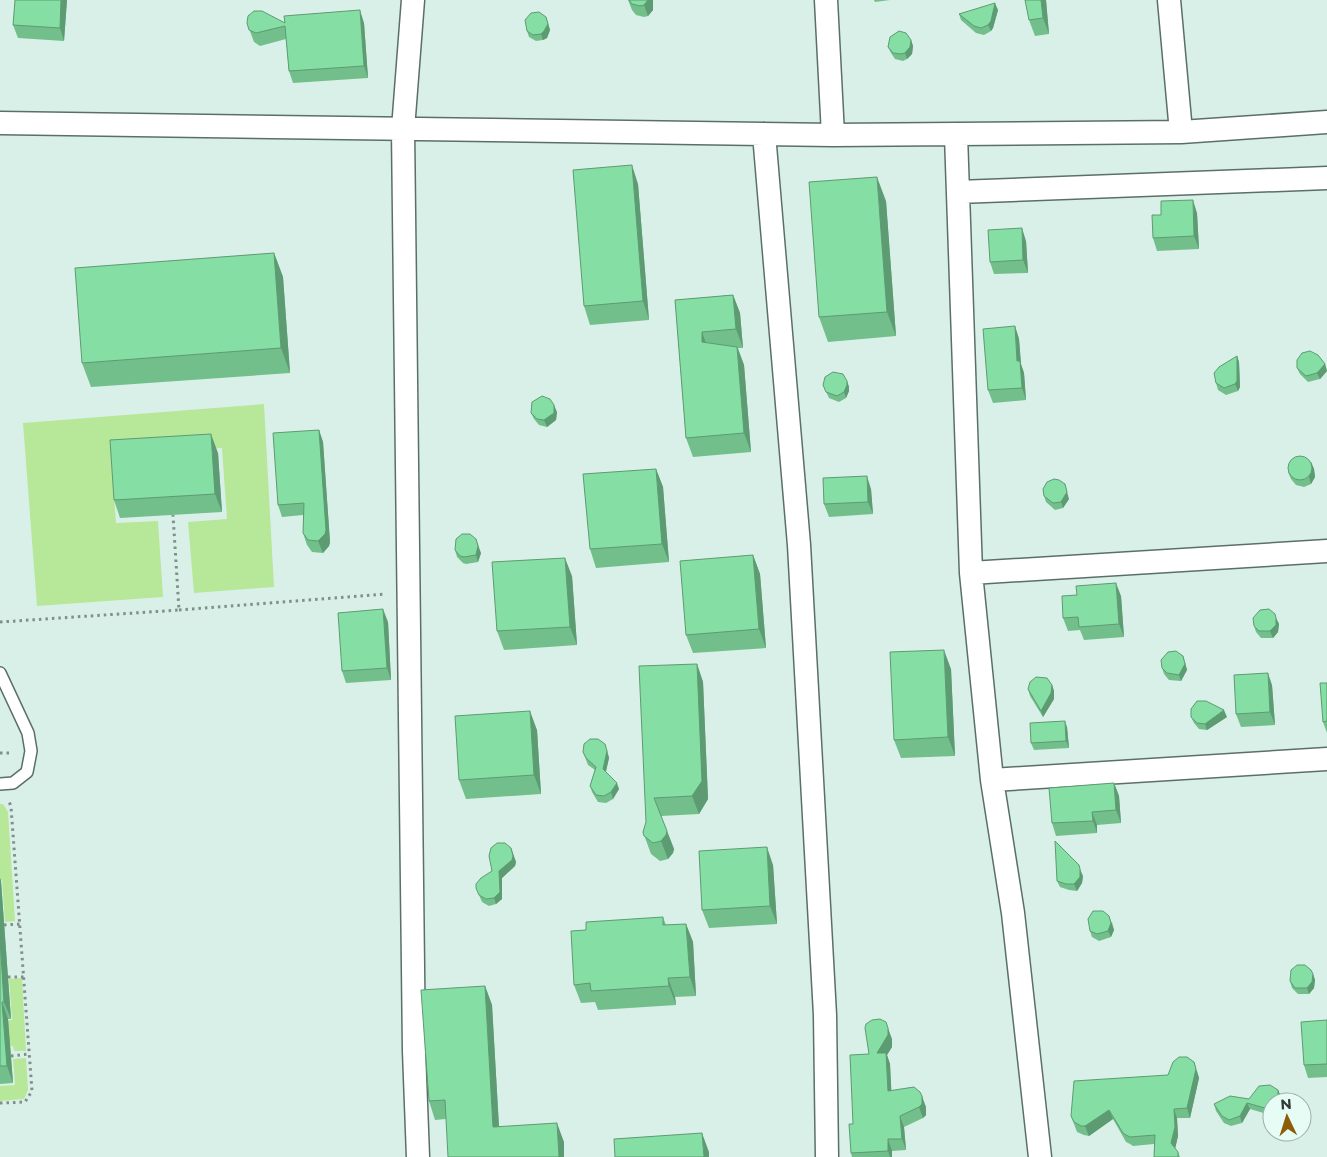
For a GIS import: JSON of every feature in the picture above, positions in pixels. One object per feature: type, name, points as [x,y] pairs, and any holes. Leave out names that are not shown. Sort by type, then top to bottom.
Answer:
[{"type":"street","points":[[414,0],[403,129],[414,1051],[418,1157]]},
{"type":"street","points":[[826,0],[833,136]]},
{"type":"street","points":[[1169,0],[1181,132]]},
{"type":"street","points":[[0,123],[833,136],[1181,132],[1327,122]]},
{"type":"street","points":[[764,134],[799,555],[825,1015],[827,1157]]},
{"type":"street","points":[[956,135],[971,573],[992,780],[1013,913],[1040,1157]]},
{"type":"street","points":[[958,192],[1327,178]]},
{"type":"street","points":[[971,573],[1327,551]]},
{"type":"street","points":[[992,780],[1327,759]]},
{"type":"lane","points":[[0,673],[28,733],[31,751],[27,772],[13,783],[0,784]]},
{"type":"path","points":[[173,515],[179,610]]},
{"type":"path","points":[[0,622],[409,593]]},
{"type":"path","points":[[0,800],[9,799],[12,807],[32,1091],[25,1102],[0,1103]]},
{"type":"path","points":[[4,925],[20,924]]},
{"type":"path","points":[[8,977],[24,976]]},
{"type":"path","points":[[11,1056],[29,1054]]},
{"type":"green space","points":[[264,404],[274,587],[194,593],[188,522],[227,519],[222,448],[111,456],[116,523],[158,521],[163,597],[37,606],[23,423]]},
{"type":"green space","points":[[0,804],[3,804],[8,812],[15,921],[5,922],[2,880],[0,880]]},
{"type":"green space","points":[[22,978],[26,1051],[14,1051],[13,1046],[0,1047],[0,1022],[12,1020],[9,979]]},
{"type":"green space","points":[[26,1058],[28,1090],[24,1099],[0,1101],[0,1086],[15,1085],[13,1059]]},
{"type":"building","points":[[15,0],[61,0],[60,28],[13,25]]},
{"type":"building","points":[[629,0],[648,0],[644,5],[640,6],[632,4]]},
{"type":"building","points":[[1025,0],[1041,0],[1043,18],[1029,20]]},
{"type":"building","points":[[995,3],[991,21],[988,25],[981,28],[974,26],[959,14]]},
{"type":"building","points":[[360,10],[364,66],[289,71],[285,26],[256,33],[249,30],[247,23],[248,16],[254,11],[262,11],[285,23],[284,16]]},
{"type":"building","points":[[539,12],[546,17],[548,24],[541,34],[533,35],[527,31],[525,20],[531,13]]},
{"type":"building","points":[[899,31],[906,33],[911,40],[910,47],[905,53],[901,54],[893,53],[888,47],[890,37]]},
{"type":"building","points":[[632,165],[643,301],[584,306],[573,170]]},
{"type":"building","points":[[877,177],[887,312],[819,317],[809,182]]},
{"type":"building","points":[[1193,200],[1194,236],[1153,238],[1152,215],[1161,215],[1161,201]]},
{"type":"building","points":[[1022,228],[1023,260],[990,262],[988,230]]},
{"type":"building","points":[[274,253],[281,348],[82,363],[75,268]]},
{"type":"building","points":[[733,295],[736,329],[702,332],[702,342],[737,347],[744,433],[686,438],[675,300]]},
{"type":"building","points":[[1015,326],[1017,361],[1020,361],[1022,388],[988,390],[983,329]]},
{"type":"building","points":[[1310,351],[1318,355],[1325,364],[1317,373],[1306,376],[1297,368],[1297,360],[1302,353]]},
{"type":"building","points":[[1237,356],[1237,381],[1235,384],[1224,388],[1216,383],[1214,373],[1219,367]]},
{"type":"building","points":[[833,372],[843,374],[847,381],[844,392],[837,396],[826,392],[823,385],[825,377]]},
{"type":"building","points":[[542,396],[550,399],[554,405],[554,413],[544,420],[537,419],[531,413],[532,402]]},
{"type":"building","points":[[319,430],[326,530],[325,534],[318,541],[308,540],[303,533],[304,503],[278,505],[273,433]]},
{"type":"building","points":[[211,434],[215,494],[114,500],[110,440]]},
{"type":"building","points":[[1300,456],[1309,459],[1312,468],[1309,477],[1300,480],[1291,477],[1288,468],[1291,459]]},
{"type":"building","points":[[656,469],[662,544],[590,549],[583,474]]},
{"type":"building","points":[[867,476],[868,502],[824,504],[823,478]]},
{"type":"building","points":[[1054,479],[1065,484],[1067,492],[1061,502],[1053,503],[1044,496],[1043,489],[1047,482]]},
{"type":"building","points":[[462,534],[470,534],[476,539],[478,546],[476,555],[464,557],[460,556],[455,550],[456,539]]},
{"type":"building","points":[[753,555],[759,629],[686,635],[680,561]]},
{"type":"building","points":[[565,558],[570,627],[497,631],[492,562]]},
{"type":"building","points":[[1116,583],[1119,624],[1079,627],[1078,617],[1063,618],[1062,596],[1077,595],[1076,586]]},
{"type":"building","points":[[383,609],[387,668],[342,671],[338,613]]},
{"type":"building","points":[[1269,609],[1275,614],[1276,625],[1270,631],[1259,631],[1254,626],[1253,618],[1260,610]]},
{"type":"building","points":[[944,650],[948,737],[894,740],[890,652]]},
{"type":"building","points":[[1176,651],[1183,656],[1185,664],[1179,675],[1167,673],[1162,668],[1161,660],[1168,652]]},
{"type":"building","points":[[697,664],[702,781],[692,796],[654,798],[667,831],[661,841],[653,843],[644,836],[643,832],[646,822],[639,666]]},
{"type":"building","points":[[1268,673],[1270,712],[1236,714],[1234,675]]},
{"type":"building","points":[[1036,677],[1047,678],[1052,685],[1051,693],[1041,711],[1028,689],[1030,682]]},
{"type":"building","points":[[1320,683],[1327,683],[1327,721],[1323,722]]},
{"type":"building","points":[[1197,701],[1206,701],[1224,710],[1205,724],[1197,723],[1191,717],[1191,709]]},
{"type":"building","points":[[530,711],[534,775],[459,780],[455,716]]},
{"type":"building","points":[[1065,721],[1066,741],[1031,743],[1030,723]]},
{"type":"building","points":[[590,739],[598,739],[605,744],[607,751],[603,769],[617,783],[611,792],[604,796],[596,795],[590,786],[596,767],[586,758],[583,752],[584,744]]},
{"type":"building","points":[[1114,783],[1116,810],[1092,812],[1093,821],[1052,823],[1049,788]]},
{"type":"building","points":[[1055,841],[1079,865],[1080,877],[1074,884],[1057,881]]},
{"type":"building","points":[[497,843],[505,843],[511,848],[513,856],[512,860],[499,871],[500,892],[494,898],[486,899],[479,895],[476,884],[481,878],[492,871],[489,856],[491,848]]},
{"type":"building","points":[[767,847],[770,906],[702,910],[699,851]]},
{"type":"building","points":[[1093,911],[1103,911],[1109,916],[1111,923],[1108,931],[1097,934],[1090,931],[1088,919]]},
{"type":"building","points":[[663,917],[663,925],[686,924],[690,977],[668,978],[669,986],[591,991],[590,983],[574,985],[571,931],[586,930],[586,922]]},
{"type":"building","points":[[0,939],[4,1002],[2,1002],[7,1066],[0,1066]]},
{"type":"building","points":[[1297,965],[1305,965],[1313,974],[1312,982],[1307,988],[1295,988],[1290,981],[1291,970]]},
{"type":"building","points":[[485,986],[493,1127],[557,1123],[559,1157],[448,1157],[445,1100],[429,1101],[421,990]]},
{"type":"building","points":[[880,1019],[886,1022],[888,1028],[888,1035],[877,1053],[886,1053],[888,1091],[914,1087],[922,1096],[922,1104],[900,1116],[902,1139],[888,1139],[888,1151],[851,1153],[849,1124],[853,1124],[850,1055],[869,1054],[866,1024],[872,1020]]},
{"type":"building","points":[[1327,1020],[1327,1064],[1304,1065],[1301,1022]]},
{"type":"building","points":[[1179,1057],[1187,1057],[1194,1062],[1196,1069],[1187,1108],[1174,1109],[1175,1127],[1171,1143],[1178,1152],[1178,1157],[1154,1157],[1155,1135],[1130,1137],[1126,1135],[1109,1110],[1085,1126],[1074,1122],[1071,1116],[1074,1081],[1168,1075],[1173,1062]]},
{"type":"building","points":[[1270,1085],[1278,1090],[1278,1092],[1262,1092],[1262,1107],[1247,1103],[1240,1116],[1229,1120],[1222,1116],[1214,1104],[1230,1096],[1249,1099],[1259,1086]]},
{"type":"building","points":[[702,1133],[704,1157],[615,1157],[614,1139]]}]
